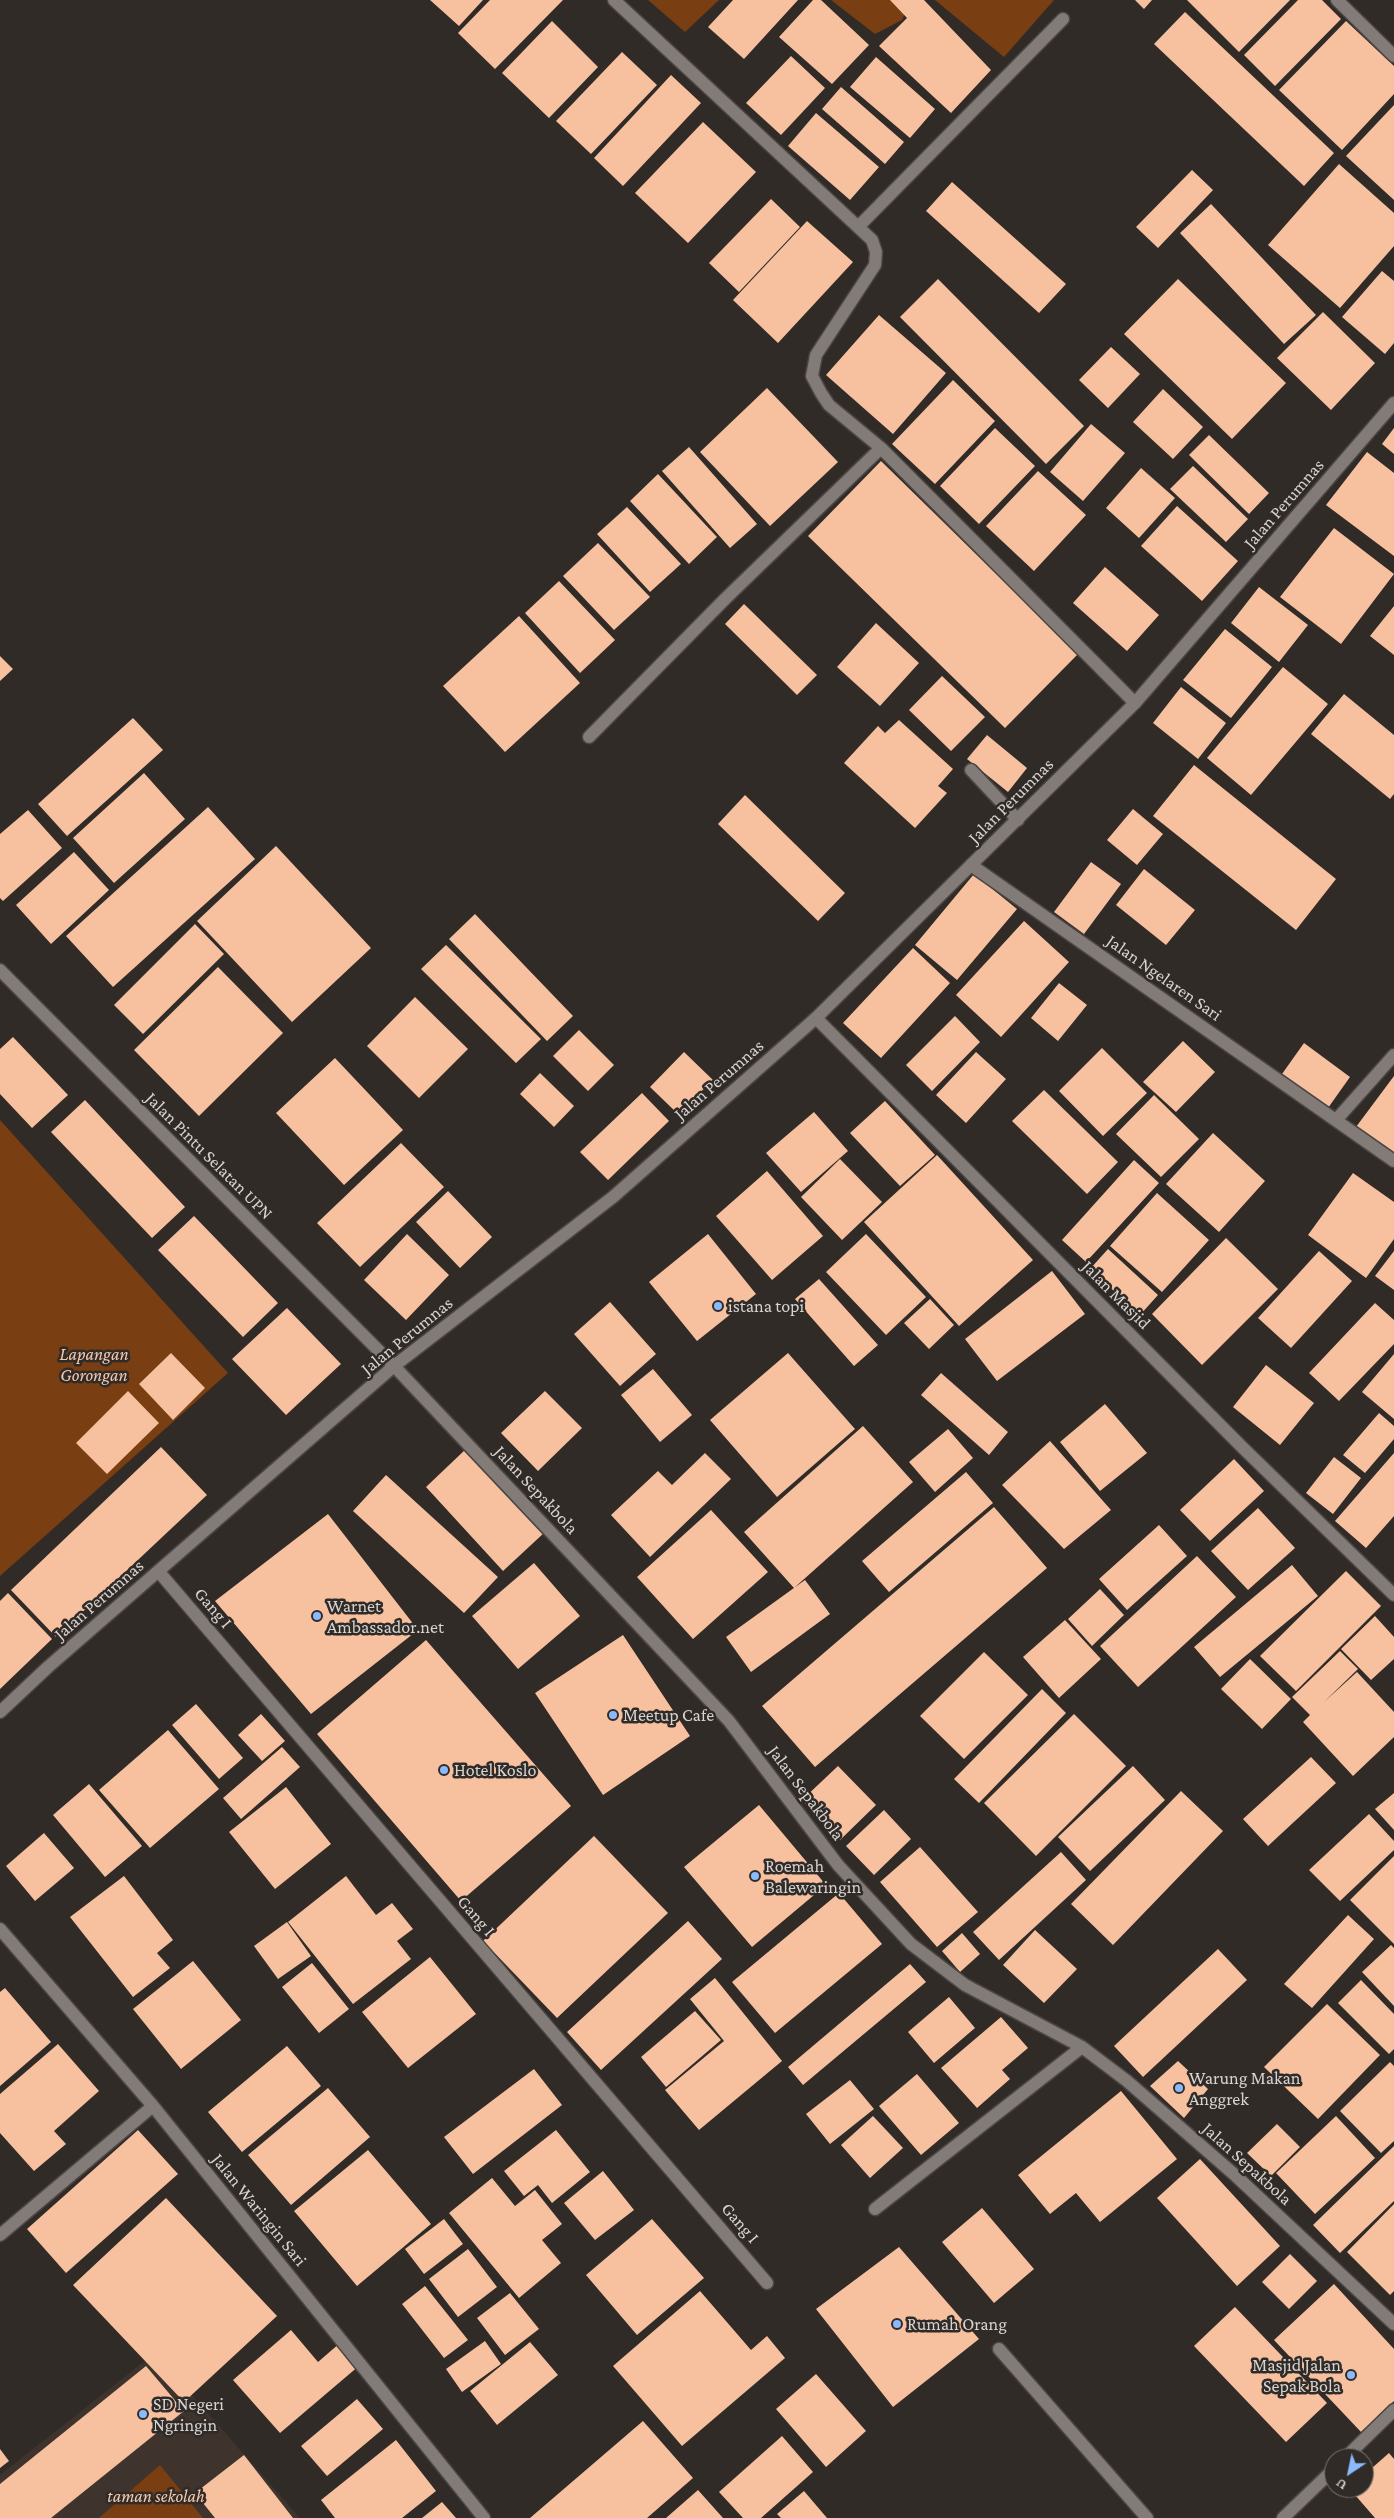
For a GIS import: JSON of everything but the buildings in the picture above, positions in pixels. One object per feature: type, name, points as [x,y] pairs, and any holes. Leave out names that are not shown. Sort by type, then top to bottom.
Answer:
[{"type":"street","points":[[614,0],[872,240],[876,252],[875,265],[816,356],[812,376],[829,404],[881,448],[1135,703]]},
{"type":"street","points":[[1337,0],[1394,56]]},
{"type":"street","points":[[858,227],[1062,19]]},
{"type":"street","name":"Jalan Perumnas","points":[[0,1712],[48,1667],[394,1366],[613,1196],[816,1018],[1135,703],[1394,403]]},
{"type":"street","points":[[589,737],[725,599],[881,448]]},
{"type":"street","points":[[971,770],[1018,820]]},
{"type":"street","name":"Jalan Ngelaren Sari","points":[[971,865],[1337,1119],[1394,1161]]},
{"type":"street","name":"Jalan Pintu Selatan UPN","points":[[0,970],[394,1366]]},
{"type":"street","name":"Jalan Masjid","points":[[816,1018],[1279,1484],[1394,1595]]},
{"type":"street","points":[[1337,1119],[1394,1055]]},
{"type":"street","name":"Jalan Sepakbola","points":[[394,1366],[729,1721],[838,1865],[912,1944],[965,1985],[1082,2047],[1127,2081],[1236,2176],[1394,2324]]},
{"type":"street","name":"Gang I","points":[[159,1572],[768,2283]]},
{"type":"street","name":"Jalan Waringin Sari","points":[[0,1929],[153,2106],[484,2518]]},
{"type":"street","points":[[874,2209],[1082,2047]]},
{"type":"street","points":[[0,2235],[153,2106]]},
{"type":"street","points":[[999,2349],[1147,2518]]},
{"type":"street","points":[[1355,2448],[1394,2410]]},
{"type":"street","points":[[1283,2518],[1324,2479]]},
{"type":"shaded area","name":"SD Negeri Ngringin","points":[[155,2353],[300,2518],[0,2518],[0,2475]]},
{"type":"green space","points":[[648,0],[719,0],[685,32]]},
{"type":"green space","points":[[831,0],[911,0],[902,20],[875,34]]},
{"type":"green space","points":[[935,0],[1054,0],[1004,57]]},
{"type":"green space","name":"Lapangan Gorongan","points":[[0,1120],[228,1373],[0,1576]]},
{"type":"green space","name":"taman sekolah","points":[[160,2465],[203,2518],[99,2518]]},
{"type":"place","name":"istana topi","points":[[718,1306]]},
{"type":"place","name":"Warnet Ambassador.net","points":[[317,1616]]},
{"type":"place","name":"Meetup Cafe","points":[[613,1715]]},
{"type":"place","name":"Hotel Koslo","points":[[444,1770]]},
{"type":"place","name":"Roemah Balewaringin","points":[[755,1876]]},
{"type":"place","name":"Warung Makan Anggrek","points":[[1179,2088]]},
{"type":"place","name":"Rumah Orang","points":[[897,2324]]},
{"type":"place","name":"Masjid Jalan Sepak Bola","points":[[1351,2375]]},
{"type":"place","name":"SD Negeri Ngringin","points":[[143,2414]]}]
